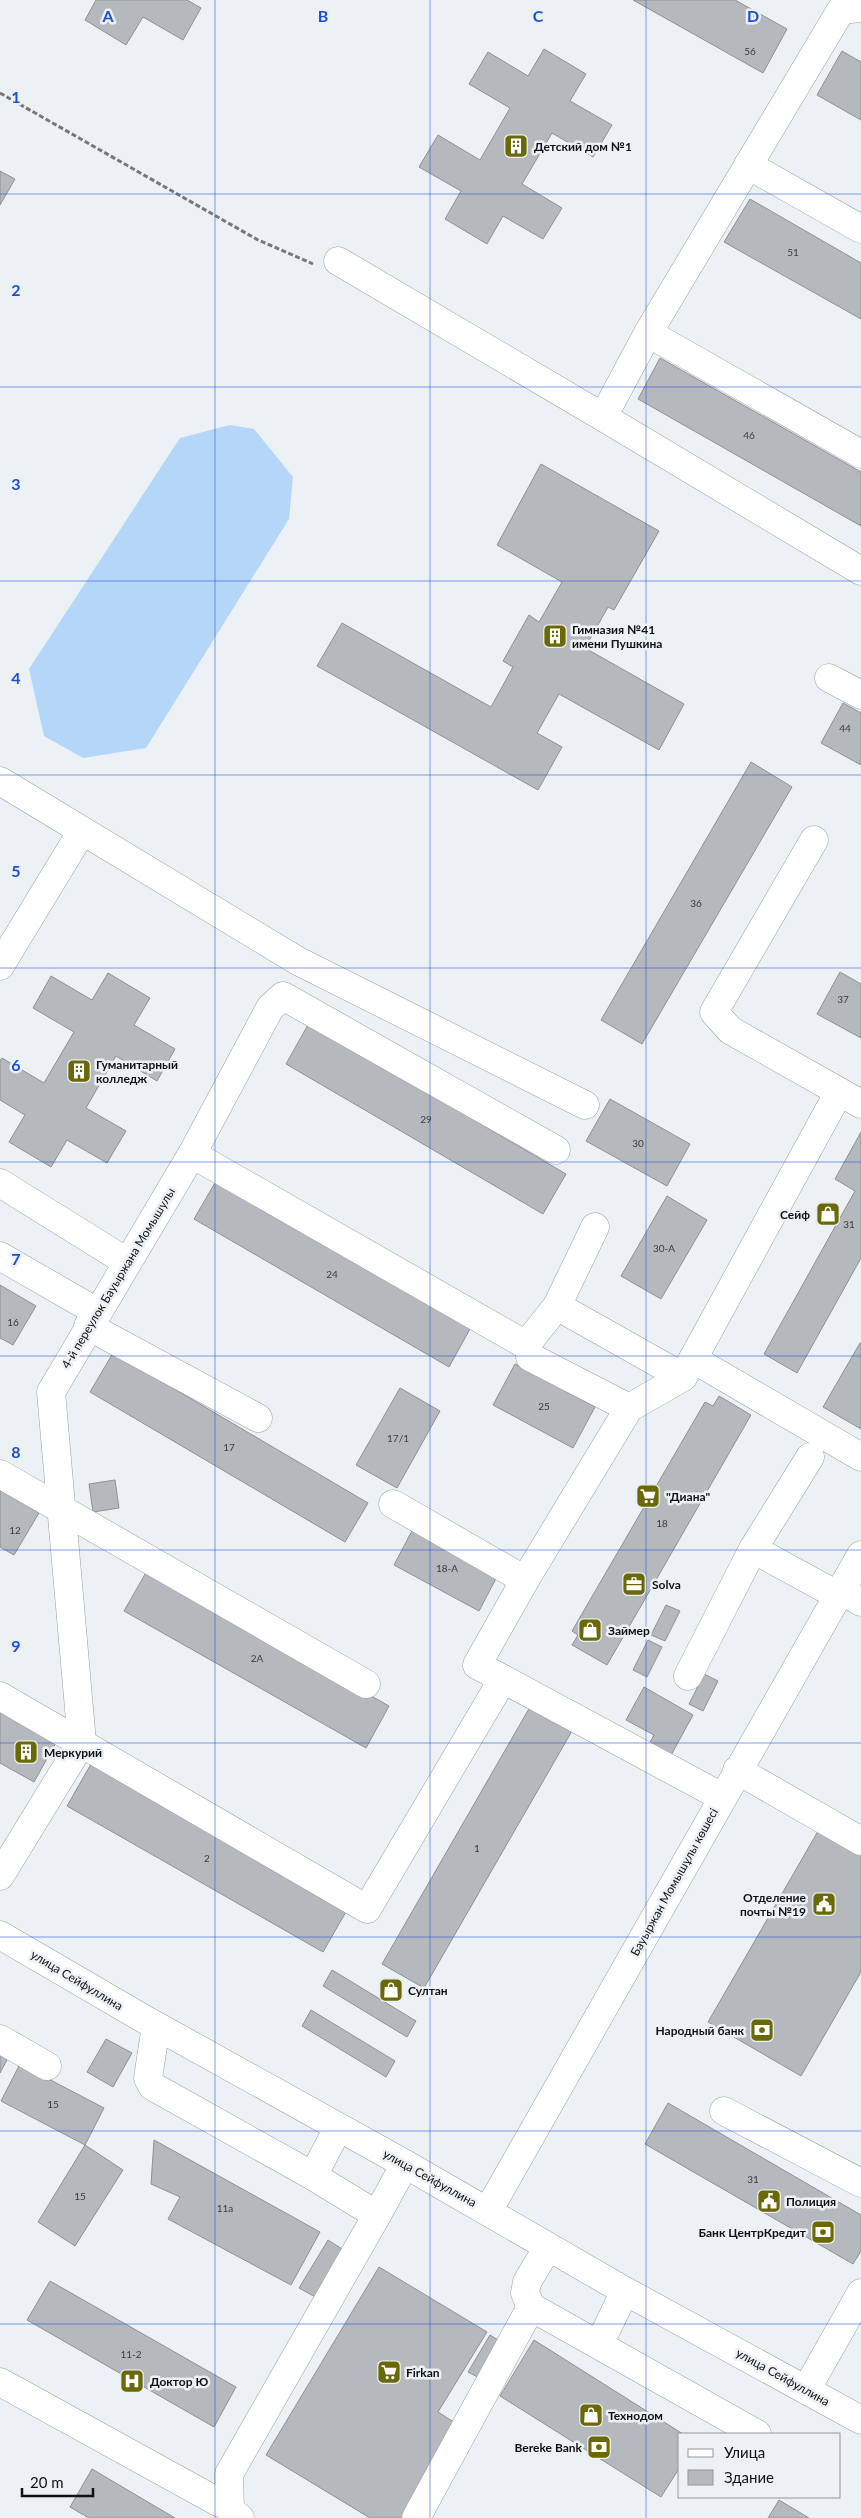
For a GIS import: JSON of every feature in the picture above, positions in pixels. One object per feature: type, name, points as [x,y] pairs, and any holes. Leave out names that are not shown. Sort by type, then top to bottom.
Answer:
[{"type":"street","points":[[602,416],[648,333],[748,165],[847,10]]},
{"type":"street","points":[[748,165],[861,229]]},
{"type":"street","points":[[327,263],[602,416],[861,570]]},
{"type":"street","points":[[648,333],[861,454]]},
{"type":"street","points":[[829,678],[861,695]]},
{"type":"street","points":[[0,781],[298,961],[585,1105]]},
{"type":"street","points":[[0,966],[82,831]]},
{"type":"street","points":[[722,1797],[477,1665],[525,1580],[629,1408],[688,1368],[850,1098],[730,1030],[714,1012],[814,840]]},
{"type":"street","name":"4-й переулок Бауыржана Момышулы","points":[[82,1742],[51,1392],[192,1154],[270,1008],[283,996],[298,961]]},
{"type":"street","points":[[283,996],[556,1150]]},
{"type":"street","points":[[192,1154],[526,1345],[556,1306],[595,1227]]},
{"type":"street","points":[[0,1183],[127,1262]]},
{"type":"street","points":[[0,1256],[93,1319],[258,1418]]},
{"type":"street","points":[[556,1306],[688,1368],[861,1457]]},
{"type":"street","points":[[530,1357],[629,1408]]},
{"type":"street","points":[[688,1676],[753,1549],[810,1457]]},
{"type":"street","points":[[0,1474],[366,1684]]},
{"type":"street","points":[[393,1504],[525,1580]]},
{"type":"street","points":[[753,1549],[846,1596]]},
{"type":"street","name":"Бауыржан Момышұлы көшесі","points":[[488,2211],[737,1770],[846,1596],[861,1555]]},
{"type":"street","points":[[0,1696],[367,1908],[503,1679]]},
{"type":"street","points":[[0,1876],[82,1742]]},
{"type":"street","points":[[737,1770],[861,1842]]},
{"type":"street","name":"улица Сейфуллина","points":[[0,1934],[156,2026],[406,2164],[625,2291],[861,2420]]},
{"type":"street","points":[[156,2026],[148,2078],[152,2086],[314,2176],[377,2215]]},
{"type":"street","points":[[0,2040],[47,2066]]},
{"type":"street","points":[[724,2111],[861,2183]]},
{"type":"street","points":[[314,2176],[338,2128]]},
{"type":"street","points":[[0,2382],[230,2510],[230,2474],[406,2164]]},
{"type":"street","points":[[548,2247],[528,2282],[525,2292],[531,2307],[755,2433]]},
{"type":"street","points":[[599,2344],[625,2291]]},
{"type":"street","points":[[806,2390],[861,2293]]},
{"type":"street","points":[[416,2518],[531,2307]]},
{"type":"path","points":[[0,93],[258,240],[327,263]]},
{"type":"shaded area","points":[[230,425],[254,429],[293,477],[289,519],[146,748],[83,758],[44,736],[29,669],[180,438]]},
{"type":"building","points":[[96,0],[187,0],[201,8],[183,40],[143,17],[126,45],[85,20]]},
{"type":"building","points":[[633,0],[735,0],[787,29],[763,73]]},
{"type":"building","name":"Детский дом №1","points":[[544,49],[586,74],[570,101],[612,125],[593,157],[552,133],[522,184],[562,208],[543,239],[503,216],[487,244],[445,219],[461,191],[419,167],[438,135],[480,160],[510,108],[469,84],[488,52],[528,76]]},
{"type":"building","points":[[842,51],[861,62],[861,120],[817,95]]},
{"type":"building","points":[[0,171],[15,179],[0,205]]},
{"type":"building","points":[[750,199],[861,263],[861,319],[724,242]]},
{"type":"building","points":[[660,358],[861,472],[861,526],[638,399]]},
{"type":"building","name":"Гимназия №41 имени Пушкина","points":[[541,464],[659,531],[614,610],[608,607],[585,648],[684,704],[659,750],[559,694],[537,733],[562,747],[538,790],[317,666],[342,623],[491,707],[513,667],[503,661],[529,615],[539,622],[562,582],[497,545]]},
{"type":"building","points":[[843,703],[861,713],[861,765],[821,743]]},
{"type":"building","points":[[751,762],[792,787],[642,1044],[601,1020]]},
{"type":"building","points":[[840,972],[861,984],[861,1038],[817,1014]]},
{"type":"building","name":"Гуманитарный колледж","points":[[108,973],[150,998],[134,1025],[175,1049],[157,1081],[116,1056],[86,1108],[126,1131],[107,1163],[67,1140],[51,1167],[9,1142],[25,1115],[0,1100],[0,1061],[2,1058],[44,1083],[74,1032],[33,1008],[51,976],[92,1000]]},
{"type":"building","points":[[309,1023],[566,1174],[543,1214],[286,1064]]},
{"type":"building","points":[[610,1099],[690,1144],[667,1186],[586,1141]]},
{"type":"building","points":[[861,1132],[861,1258],[797,1373],[764,1354],[855,1191],[835,1179]]},
{"type":"building","points":[[216,1181],[470,1329],[449,1367],[194,1219]]},
{"type":"building","points":[[667,1196],[707,1220],[661,1299],[621,1276]]},
{"type":"building","points":[[0,1285],[36,1306],[13,1345],[0,1338]]},
{"type":"building","points":[[861,1343],[861,1429],[823,1407]]},
{"type":"building","points":[[113,1353],[368,1503],[345,1542],[90,1392]]},
{"type":"building","points":[[515,1364],[595,1407],[573,1448],[493,1405]]},
{"type":"building","points":[[400,1388],[440,1411],[397,1488],[356,1465]]},
{"type":"building","points":[[719,1396],[751,1415],[607,1665],[572,1645],[578,1635],[572,1631],[705,1402],[713,1406]]},
{"type":"building","points":[[115,1480],[119,1508],[93,1512],[89,1484]]},
{"type":"building","points":[[0,1490],[39,1513],[14,1555],[0,1547]]},
{"type":"building","points":[[415,1525],[500,1571],[479,1611],[394,1565]]},
{"type":"building","points":[[148,1569],[389,1706],[366,1748],[124,1611]]},
{"type":"building","points":[[666,1605],[680,1611],[665,1641],[651,1635]]},
{"type":"building","points":[[648,1640],[662,1647],[647,1677],[633,1670]]},
{"type":"building","points":[[704,1674],[718,1681],[703,1711],[689,1704]]},
{"type":"building","points":[[644,1687],[693,1715],[669,1759],[647,1748],[654,1735],[626,1720]]},
{"type":"building","points":[[530,1707],[572,1731],[424,1988],[382,1964]]},
{"type":"building","name":"Меркурий","points":[[0,1708],[57,1741],[34,1782],[0,1763]]},
{"type":"building","points":[[91,1764],[347,1910],[323,1952],[67,1806]]},
{"type":"building","points":[[821,1826],[861,1850],[861,1972],[801,2076],[708,2022]]},
{"type":"building","points":[[332,1970],[416,2021],[407,2037],[323,1986]]},
{"type":"building","points":[[311,2010],[395,2061],[386,2077],[302,2026]]},
{"type":"building","points":[[106,2039],[132,2053],[113,2087],[87,2072]]},
{"type":"building","points":[[0,2053],[8,2058],[0,2073]]},
{"type":"building","points":[[20,2064],[104,2108],[85,2145],[1,2101]]},
{"type":"building","points":[[668,2103],[861,2215],[861,2251],[853,2264],[645,2144]]},
{"type":"building","points":[[154,2140],[320,2232],[291,2285],[168,2219],[180,2197],[151,2184]]},
{"type":"building","points":[[85,2145],[123,2170],[75,2246],[38,2222]]},
{"type":"building","points":[[328,2240],[347,2252],[319,2299],[299,2288]]},
{"type":"building","name":"Firkan","points":[[379,2267],[487,2332],[438,2412],[460,2426],[402,2518],[370,2518],[266,2455]]},
{"type":"building","points":[[50,2281],[236,2387],[214,2427],[27,2320]]},
{"type":"building","points":[[490,2335],[506,2345],[485,2381],[468,2372]]},
{"type":"building","name":"Технодом","points":[[534,2340],[681,2433],[678,2433],[678,2470],[661,2497],[500,2396]]},
{"type":"building","points":[[92,2469],[175,2518],[89,2518],[70,2507]]},
{"type":"building","points":[[779,2500],[809,2518],[768,2518]]},
{"type":"place","name":"Детский дом №1","points":[[516,146]]},
{"type":"place","name":"Гимназия №41 имени Пушкина","points":[[555,636]]},
{"type":"place","name":"Гуманитарный колледж","points":[[79,1071]]},
{"type":"place","name":"Сейф","points":[[828,1214]]},
{"type":"place","name":"\"Диана\"","points":[[648,1496]]},
{"type":"place","name":"Solva","points":[[634,1584]]},
{"type":"place","name":"Займер","points":[[590,1630]]},
{"type":"place","name":"Меркурий","points":[[26,1752]]},
{"type":"place","name":"Отделение почты №19","points":[[824,1904]]},
{"type":"place","name":"Султан","points":[[391,1990]]},
{"type":"place","name":"Народный банк","points":[[762,2030]]},
{"type":"place","name":"Полиция","points":[[769,2201]]},
{"type":"place","name":"Банк ЦентрКредит","points":[[823,2232]]},
{"type":"place","name":"Firkan","points":[[389,2372]]},
{"type":"place","name":"Доктор Ю","points":[[132,2381]]},
{"type":"place","name":"Технодом","points":[[591,2415]]},
{"type":"place","name":"Bereke Bank","points":[[599,2447]]}]
